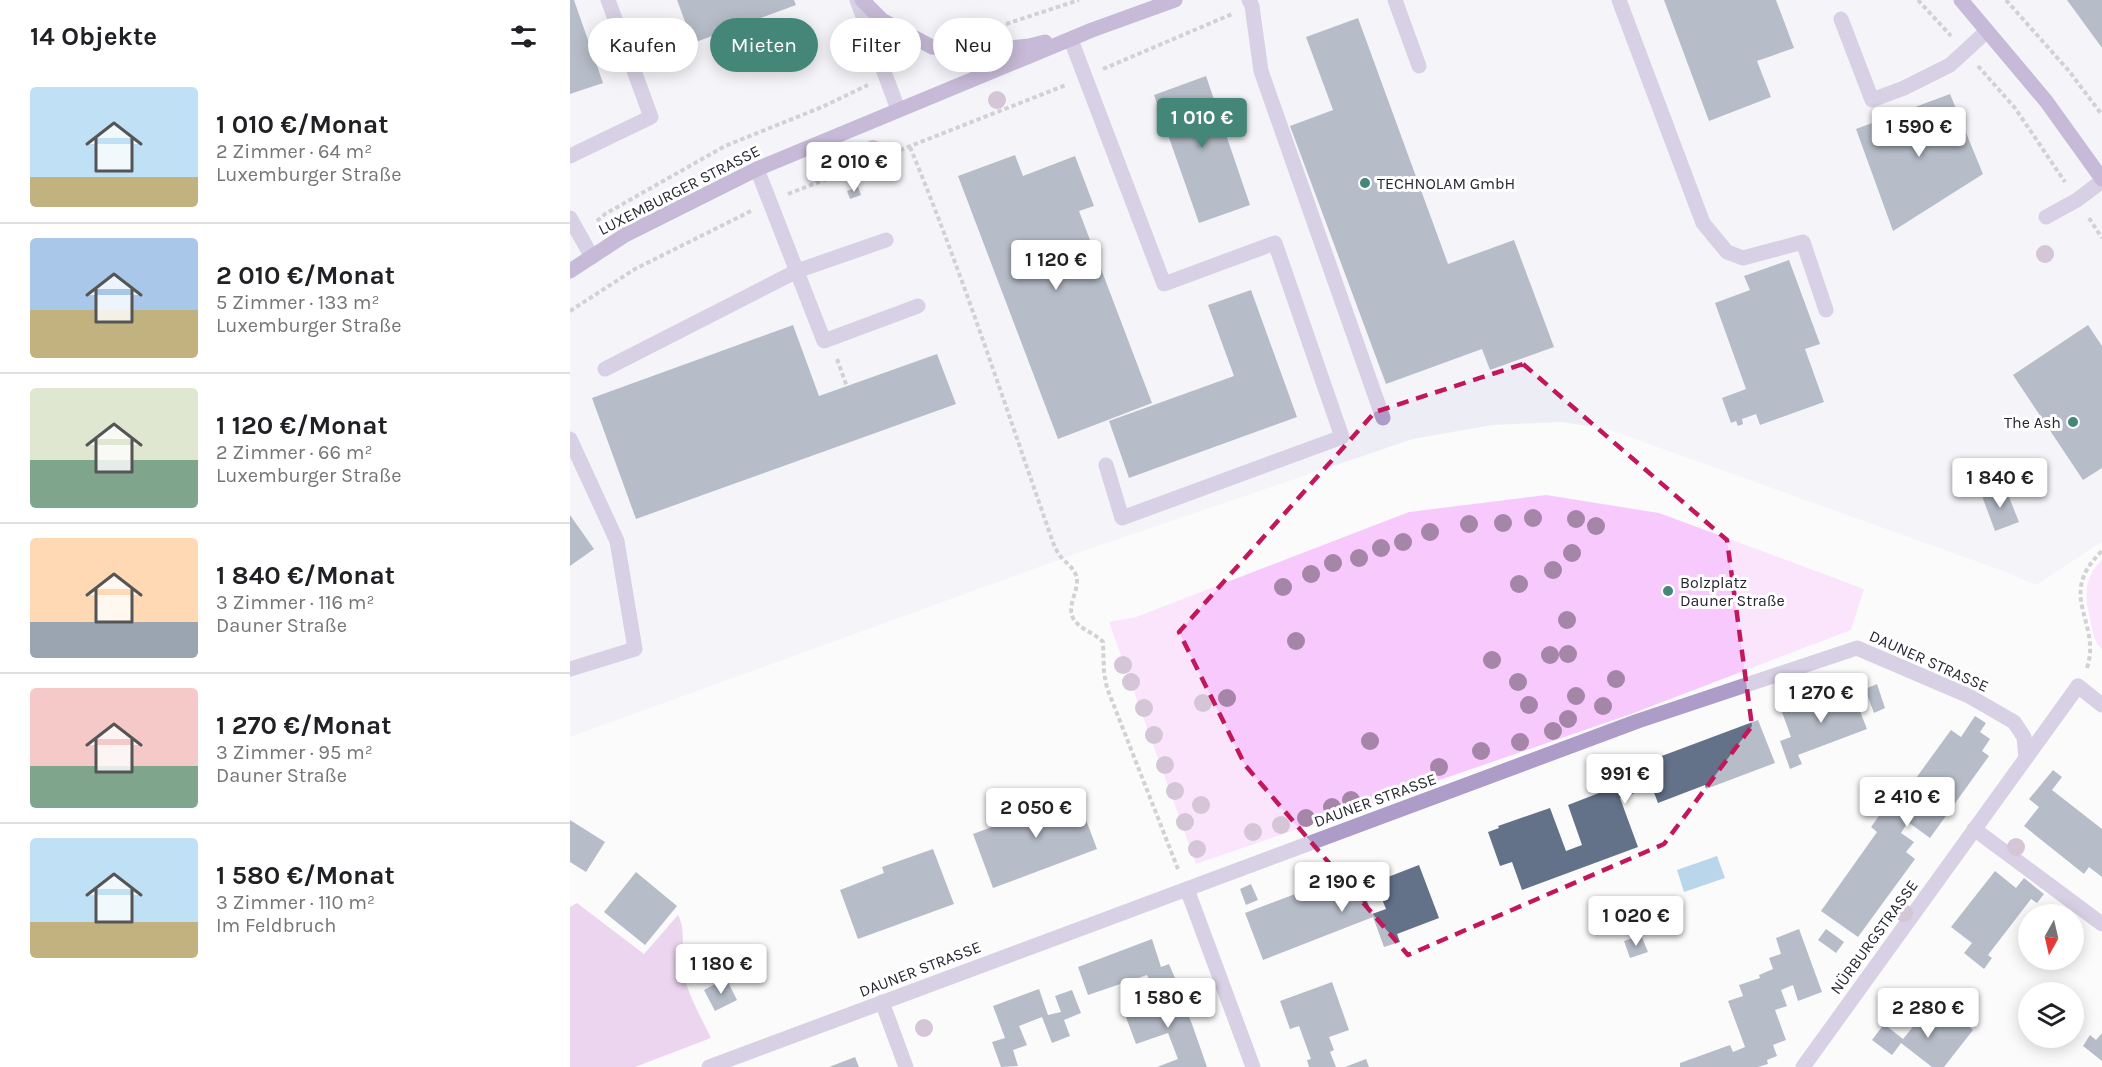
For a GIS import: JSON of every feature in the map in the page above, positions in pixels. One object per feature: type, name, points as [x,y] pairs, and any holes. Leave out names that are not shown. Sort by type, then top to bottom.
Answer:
[{"type":"main road","points":[[862,0],[882,20],[900,32],[932,47],[991,50],[1029,46],[1092,30]]},
{"type":"main road","name":"LUXEMBURGER STRASSE","points":[[570,271],[625,235],[757,169],[1092,30],[1175,0]]},
{"type":"main road","points":[[1961,0],[2046,100],[2102,180]]},
{"type":"street","points":[[570,156],[651,117],[608,0]]},
{"type":"street","points":[[857,0],[898,110]]},
{"type":"street","points":[[1395,0],[1419,66]]},
{"type":"street","points":[[1619,0],[1703,223],[1727,252],[1743,258],[1803,242],[1826,310]]},
{"type":"street","points":[[1250,3],[1261,71],[1383,418]]},
{"type":"street","points":[[1841,19],[1872,100],[1904,88],[1950,65],[1987,31]]},
{"type":"street","points":[[1071,40],[1164,284],[1275,243],[1342,437],[1122,518],[1106,465]]},
{"type":"street","points":[[757,169],[825,341],[918,306]]},
{"type":"street","points":[[2046,217],[2077,200],[2102,180]]},
{"type":"street","points":[[570,218],[592,257]]},
{"type":"street","points":[[605,369],[797,271],[886,240]]},
{"type":"street","points":[[570,438],[617,541],[635,649],[570,669]]},
{"type":"street","name":"DAUNER STRASSE","points":[[709,1067],[1638,721],[1857,648],[1969,696],[2014,722],[2024,737],[2026,758]]},
{"type":"street","points":[[2078,686],[2102,705]]},
{"type":"street","name":"NÜRBURGSTRASSE","points":[[1803,1067],[2078,686]]},
{"type":"street","points":[[1974,829],[2102,924]]},
{"type":"street","points":[[1187,889],[1253,1067]]},
{"type":"street","points":[[882,1002],[906,1067]]},
{"type":"path","points":[[1013,22],[1079,0]]},
{"type":"path","points":[[1918,0],[2016,108],[2102,238]]},
{"type":"path","points":[[2006,0],[2069,71],[2102,115]]},
{"type":"path","points":[[570,311],[635,269],[769,202],[1086,76],[1250,3]]},
{"type":"path","points":[[580,235],[605,214],[725,147],[822,107],[885,77]]},
{"type":"path","points":[[910,147],[926,185],[1054,545],[1059,556],[1076,573],[1077,580],[1071,608],[1073,618],[1103,642],[1107,688],[1187,889]]},
{"type":"path","points":[[825,341],[833,349],[847,387]]},
{"type":"path","points":[[2078,686],[2088,666],[2091,652],[2080,596],[2082,582],[2089,564],[2102,551]]},
{"type":"highlighted area","points":[[1523,364],[1727,540],[1752,726],[1664,844],[1408,955],[1245,765],[1179,632],[1375,412]]},
{"type":"shaded area","points":[[570,0],[2102,0],[2102,542],[2036,585],[2006,572],[1604,428],[1561,422],[1492,425],[1413,439],[1089,549],[570,737]]},
{"type":"shaded area","points":[[1546,495],[1659,513],[1864,589],[1851,630],[1631,714],[1196,864],[1109,622],[1136,617],[1409,512]]},
{"type":"shaded area","points":[[2102,560],[2102,649],[2094,637],[2087,590],[2091,574]]},
{"type":"shaded area","points":[[577,903],[644,954],[678,915],[683,935],[682,965],[685,981],[711,1038],[635,1067],[570,1067],[570,907]]},
{"type":"water","points":[[1717,856],[1725,878],[1684,892],[1677,870]]},
{"type":"building","points":[[570,0],[574,0],[588,40],[588,72],[599,72],[603,83],[570,94]]},
{"type":"building","points":[[677,0],[794,0],[796,5],[761,18],[710,18],[710,37],[698,41],[698,18],[684,18]]},
{"type":"building","points":[[1664,0],[1776,0],[1794,48],[1757,61],[1771,97],[1709,121]]},
{"type":"building","points":[[2067,0],[2102,0],[2102,48]]},
{"type":"building","name":"TECHNOLAM GmbH","points":[[1358,18],[1448,264],[1514,240],[1554,347],[1490,370],[1482,349],[1386,384],[1290,126],[1333,110],[1306,37]]},
{"type":"building","points":[[1206,76],[1250,205],[1199,223],[1154,95]]},
{"type":"building","points":[[1950,94],[1983,174],[1893,231],[1856,129]]},
{"type":"building","points":[[1015,155],[1023,176],[1075,156],[1094,206],[1079,211],[1152,403],[1058,439],[958,176]]},
{"type":"building","points":[[858,187],[861,195],[850,199],[847,191]]},
{"type":"building","points":[[1789,260],[1820,344],[1805,349],[1824,402],[1760,425],[1756,414],[1742,419],[1743,424],[1738,426],[1736,421],[1731,423],[1722,398],[1746,389],[1715,303],[1750,290],[1744,276]]},
{"type":"building","points":[[1251,290],[1297,417],[1129,478],[1109,421],[1234,376],[1208,305]]},
{"type":"building","points":[[793,325],[819,396],[937,354],[956,404],[636,519],[592,398]]},
{"type":"building","name":"The Ash","points":[[2088,325],[2102,346],[2102,468],[2083,480],[2013,375]]},
{"type":"building","points":[[2005,487],[2019,522],[1995,531],[1982,496]]},
{"type":"building","points":[[570,515],[594,549],[570,566]]},
{"type":"building","points":[[1877,684],[1885,708],[1874,713],[1865,689]]},
{"type":"building","points":[[1850,686],[1867,729],[1798,755],[1802,764],[1790,769],[1780,741],[1791,737],[1782,712]]},
{"type":"building","points":[[1975,716],[1986,723],[1980,732],[1990,739],[1982,751],[1989,756],[1930,838],[1908,822],[1901,833],[1914,842],[1906,852],[1915,859],[1858,937],[1821,911],[1877,832],[1871,827],[1886,806],[1892,811],[1951,730],[1961,737]]},
{"type":"building","points":[[1758,720],[1775,763],[1706,789],[1705,785],[1658,803],[1648,777],[1645,778],[1649,788],[1620,798],[1638,847],[1522,890],[1512,862],[1500,866],[1488,832],[1499,828],[1498,826],[1550,808],[1566,851],[1582,845],[1568,805],[1612,788],[1606,771],[1642,759],[1643,763]]},
{"type":"building","points":[[2053,770],[2062,777],[2052,790],[2102,829],[2102,877],[2089,867],[2084,874],[2024,826],[2039,807],[2029,799]]},
{"type":"building","points":[[1074,788],[1097,849],[993,888],[973,834],[1021,816],[1018,809]]},
{"type":"building","points":[[570,820],[605,842],[586,872],[570,862]]},
{"type":"building","points":[[933,849],[954,904],[858,939],[840,890],[884,873],[882,867]]},
{"type":"building","points":[[1419,865],[1439,918],[1397,934],[1400,942],[1384,947],[1373,917],[1263,960],[1245,913],[1335,879],[1341,893],[1361,886],[1372,914],[1386,909],[1375,882]]},
{"type":"building","points":[[1995,871],[2016,888],[2024,878],[2044,894],[2037,903],[2031,899],[2027,904],[2018,904],[2018,916],[1988,955],[1992,958],[1984,969],[1964,953],[1972,943],[1951,927]]},
{"type":"building","points":[[636,872],[677,906],[645,945],[604,912]]},
{"type":"building","points":[[1251,884],[1258,900],[1246,905],[1240,889]]},
{"type":"building","points":[[1799,929],[1822,992],[1798,1001],[1793,985],[1781,990],[1787,1006],[1775,1010],[1786,1040],[1773,1045],[1777,1056],[1767,1060],[1768,1064],[1758,1067],[1680,1067],[1680,1063],[1730,1045],[1733,1052],[1745,1047],[1728,1001],[1743,996],[1739,985],[1760,978],[1759,975],[1773,969],[1769,958],[1781,954],[1776,938]]},
{"type":"building","points":[[1826,929],[1844,942],[1836,953],[1818,940]]},
{"type":"building","points":[[1641,935],[1648,952],[1630,958],[1624,941]]},
{"type":"building","points":[[1152,939],[1161,967],[1169,964],[1175,978],[1152,986],[1147,975],[1088,995],[1078,967]]},
{"type":"building","points":[[726,978],[737,1000],[715,1011],[704,990]]},
{"type":"building","points":[[1332,982],[1349,1030],[1329,1037],[1334,1050],[1330,1052],[1336,1067],[1309,1067],[1307,1060],[1311,1059],[1299,1026],[1290,1029],[1280,1001]]},
{"type":"building","points":[[1039,989],[1048,1015],[1061,1012],[1055,996],[1072,990],[1081,1013],[1064,1020],[1070,1036],[1052,1043],[1042,1017],[1019,1026],[1027,1045],[1013,1050],[1018,1066],[1001,1067],[992,1042],[1005,1038],[993,1006]]},
{"type":"building","points":[[1179,992],[1207,1067],[1157,1067],[1178,1059],[1168,1033],[1136,1044],[1124,1012]]},
{"type":"building","points":[[1926,1011],[1945,1026],[1954,1015],[1973,1030],[1944,1067],[1932,1067],[1901,1043],[1892,1055],[1872,1040],[1884,1024],[1903,1039]]},
{"type":"building","points":[[2102,1033],[2102,1061],[2084,1047],[2090,1035],[2096,1040]]},
{"type":"building","points":[[855,1057],[859,1067],[829,1067]]},
{"type":"building","points":[[1366,1059],[1369,1067],[1345,1067]]},
{"type":"place","name":"TECHNOLAM GmbH","points":[[1365,183]]},
{"type":"place","name":"The Ash","points":[[2073,422]]},
{"type":"place","name":"Bolzplatz Dauner Straße","points":[[1668,591]]}]
